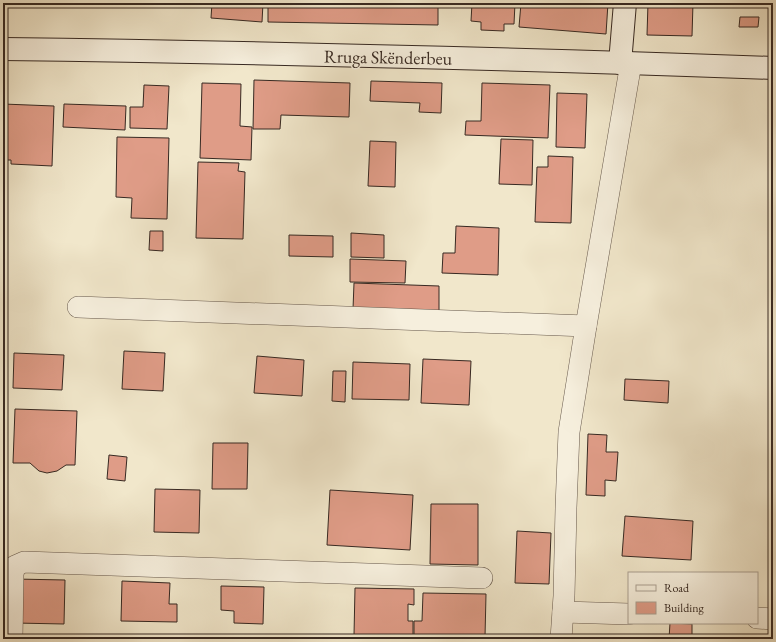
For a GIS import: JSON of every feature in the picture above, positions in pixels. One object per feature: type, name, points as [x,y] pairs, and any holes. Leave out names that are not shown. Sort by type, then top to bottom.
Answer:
[{"type":"main road","points":[[625,3],[625,63]]},
{"type":"main road","name":"Rruga Skënderbeu","points":[[3,49],[164,51],[773,68]]},
{"type":"street","points":[[561,639],[570,432],[625,63]]},
{"type":"street","points":[[78,307],[586,326]]},
{"type":"street","points":[[12,639],[13,574],[15,566],[24,562],[482,578]]},
{"type":"street","points":[[563,612],[628,614]]},
{"type":"street","points":[[758,618],[773,619]]},
{"type":"building","points":[[212,3],[263,3],[262,22],[211,18]]},
{"type":"building","points":[[268,3],[438,3],[438,25],[268,22]]},
{"type":"building","points":[[472,3],[515,3],[514,24],[504,24],[504,31],[481,30],[481,22],[471,21]]},
{"type":"building","points":[[521,3],[608,3],[606,34],[519,27]]},
{"type":"building","points":[[648,3],[693,3],[692,36],[647,35]]},
{"type":"building","points":[[740,17],[759,17],[758,27],[739,27]]},
{"type":"building","points":[[254,80],[350,83],[349,117],[281,115],[280,129],[253,129]]},
{"type":"building","points":[[371,81],[442,83],[441,113],[419,112],[420,103],[370,101]]},
{"type":"building","points":[[202,83],[241,84],[240,126],[252,127],[251,160],[200,158]]},
{"type":"building","points":[[482,83],[550,85],[548,138],[465,135],[466,121],[481,121]]},
{"type":"building","points":[[144,85],[169,86],[167,129],[130,128],[130,107],[143,107]]},
{"type":"building","points":[[557,93],[587,94],[585,148],[556,147]]},
{"type":"building","points":[[3,104],[54,106],[52,166],[11,164],[11,160],[3,160]]},
{"type":"building","points":[[64,104],[126,106],[125,130],[63,127]]},
{"type":"building","points":[[117,137],[169,138],[167,219],[131,218],[132,198],[116,197]]},
{"type":"building","points":[[501,139],[533,140],[532,185],[499,184]]},
{"type":"building","points":[[370,141],[396,142],[395,187],[368,186]]},
{"type":"building","points":[[548,156],[573,157],[571,223],[535,222],[537,167],[548,167]]},
{"type":"building","points":[[198,162],[239,163],[238,171],[245,172],[243,239],[196,238]]},
{"type":"building","points":[[456,226],[499,228],[498,275],[442,273],[443,253],[455,253]]},
{"type":"building","points":[[150,231],[163,231],[163,251],[149,250]]},
{"type":"building","points":[[351,233],[384,235],[384,258],[351,257]]},
{"type":"building","points":[[289,235],[333,236],[333,257],[289,256]]},
{"type":"building","points":[[350,259],[406,261],[405,283],[350,282]]},
{"type":"building","points":[[354,283],[439,286],[439,312],[353,309]]},
{"type":"building","points":[[124,351],[165,353],[163,391],[122,389]]},
{"type":"building","points":[[14,353],[64,355],[62,390],[13,388]]},
{"type":"building","points":[[257,356],[304,360],[302,396],[254,393]]},
{"type":"building","points":[[423,359],[471,361],[469,405],[421,403]]},
{"type":"building","points":[[353,362],[410,364],[409,400],[352,399]]},
{"type":"building","points":[[333,371],[346,371],[345,402],[332,401]]},
{"type":"building","points":[[625,379],[669,381],[668,403],[624,400]]},
{"type":"building","points":[[15,409],[77,411],[75,465],[66,465],[57,471],[47,473],[39,471],[30,463],[13,463]]},
{"type":"building","points":[[588,434],[607,435],[606,452],[618,452],[616,481],[605,480],[605,496],[586,495]]},
{"type":"building","points":[[213,443],[248,443],[247,489],[212,489]]},
{"type":"building","points":[[109,455],[127,457],[125,481],[107,479]]},
{"type":"building","points":[[155,489],[200,490],[199,533],[154,532]]},
{"type":"building","points":[[330,490],[413,495],[410,550],[327,545]]},
{"type":"building","points":[[431,504],[478,504],[478,565],[430,564]]},
{"type":"building","points":[[625,516],[693,521],[691,560],[622,556]]},
{"type":"building","points":[[517,531],[551,533],[549,584],[515,583]]},
{"type":"building","points":[[15,579],[65,580],[64,624],[15,623]]},
{"type":"building","points":[[122,581],[170,583],[169,604],[177,604],[177,622],[121,621]]},
{"type":"building","points":[[221,586],[264,587],[263,624],[234,623],[234,611],[221,610]]},
{"type":"building","points":[[355,588],[414,589],[414,605],[408,604],[408,621],[413,621],[413,636],[354,635]]},
{"type":"building","points":[[423,593],[486,594],[485,637],[414,635],[414,621],[422,621]]},
{"type":"building","points":[[670,624],[692,624],[692,639],[669,639]]}]
